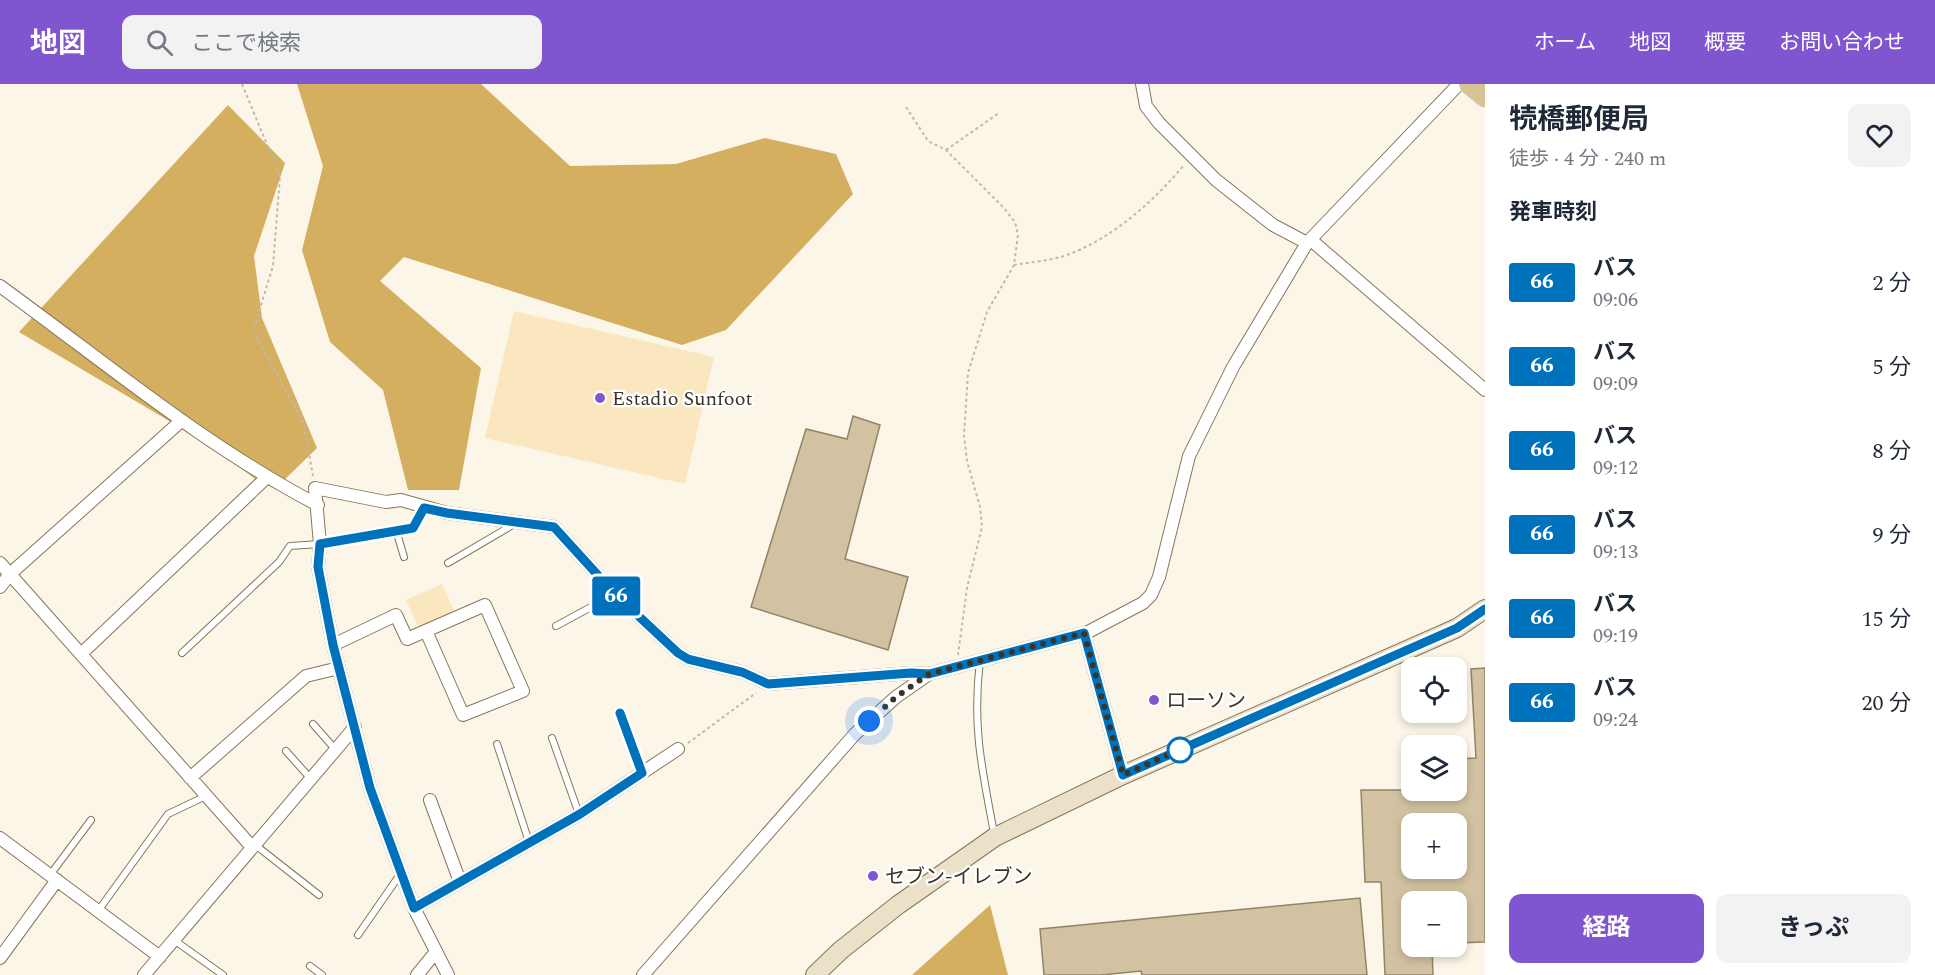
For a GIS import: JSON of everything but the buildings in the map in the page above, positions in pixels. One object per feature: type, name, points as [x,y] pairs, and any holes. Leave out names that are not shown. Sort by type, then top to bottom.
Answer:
[{"type":"main road","points":[[1469,84],[1485,97]]},
{"type":"street","points":[[1142,84],[1146,106],[1216,180],[1274,225],[1309,242],[1485,390]]},
{"type":"street","points":[[448,975],[414,908],[370,788],[333,645],[318,567],[320,544],[315,488],[386,502],[401,500],[447,513],[554,527],[615,594],[678,653],[688,659],[742,672],[768,684],[911,673],[929,674],[1084,633],[1126,613],[1151,595],[1159,577],[1190,456],[1233,367],[1309,242],[1459,84]]},
{"type":"street","points":[[0,286],[180,422],[266,478],[318,505]]},
{"type":"street","points":[[0,587],[10,574],[180,422]]},
{"type":"street","points":[[81,654],[266,478]]},
{"type":"street","points":[[0,563],[190,778],[253,845]]},
{"type":"street","points":[[333,645],[396,615],[407,639],[485,605],[523,691],[463,715],[426,631]]},
{"type":"street","points":[[815,975],[841,950],[898,905],[995,837],[1123,775],[1457,628],[1485,609]]},
{"type":"street","points":[[1084,633],[1123,775]]},
{"type":"street","points":[[190,778],[306,676],[339,668]]},
{"type":"street","points":[[643,975],[855,734],[896,697],[929,674]]},
{"type":"street","points":[[144,975],[355,727]]},
{"type":"street","points":[[414,908],[580,814],[678,750]]},
{"type":"street","points":[[430,800],[460,882]]},
{"type":"street","points":[[1,840],[160,957]]},
{"type":"street","points":[[0,958],[53,878]]},
{"type":"street","points":[[417,975],[435,953]]},
{"type":"lane","points":[[182,653],[279,562],[290,546],[320,544],[413,528],[424,508]]},
{"type":"lane","points":[[448,563],[517,523]]},
{"type":"lane","points":[[396,530],[404,557]]},
{"type":"lane","points":[[555,626],[615,594]]},
{"type":"lane","points":[[980,660],[975,720],[977,746],[995,837]]},
{"type":"lane","points":[[620,713],[642,773]]},
{"type":"lane","points":[[313,724],[336,749]]},
{"type":"lane","points":[[552,738],[580,814]]},
{"type":"lane","points":[[497,744],[529,842]]},
{"type":"lane","points":[[286,751],[310,778]]},
{"type":"lane","points":[[98,911],[168,814],[207,796]]},
{"type":"lane","points":[[53,878],[91,820]]},
{"type":"lane","points":[[253,845],[319,894]]},
{"type":"lane","points":[[358,934],[401,872]]},
{"type":"lane","points":[[173,940],[223,975]]},
{"type":"lane","points":[[310,966],[322,975]]},
{"type":"path","points":[[242,84],[280,176],[273,266],[253,331],[303,421],[315,488]]},
{"type":"path","points":[[906,106],[928,141],[946,150],[1015,222],[1018,235],[1014,265],[987,312],[968,373],[964,409],[965,444],[982,527],[967,588],[957,667]]},
{"type":"path","points":[[946,150],[999,113]]},
{"type":"path","points":[[1014,265],[1063,256],[1107,234],[1153,197],[1192,155]]},
{"type":"path","points":[[678,750],[768,684]]},
{"type":"shaded area","points":[[297,84],[481,84],[570,166],[676,164],[765,138],[836,154],[853,194],[726,330],[682,345],[404,257],[380,281],[481,368],[459,490],[408,490],[383,390],[330,342],[302,250],[323,166]]},
{"type":"shaded area","points":[[228,105],[285,163],[254,256],[262,318],[317,448],[275,489],[254,478],[208,444],[19,332]]},
{"type":"shaded area","name":"Estadio Sunfoot","points":[[514,311],[714,357],[685,484],[485,438]]},
{"type":"shaded area","points":[[442,584],[454,611],[418,627],[406,600]]},
{"type":"shaded area","points":[[990,905],[1008,975],[912,975]]},
{"type":"bus line","name":"66","points":[[620,713],[642,773],[580,814],[414,908],[370,788],[333,645],[318,567],[320,544],[413,528],[424,508],[554,527],[615,594],[662,641],[678,653],[688,659],[742,672],[768,684],[911,673],[929,674],[1084,633],[1123,775],[1457,628],[1485,609]]},
{"type":"place","name":"Estadio Sunfoot","points":[[600,398]]},
{"type":"place","name":"ローソン","points":[[1154,700]]},
{"type":"place","name":"セブン-イレブン","points":[[873,876]]},
{"type":"route","points":[[869,721],[896,697],[929,674],[1084,633],[1123,775],[1186,747],[1180,750]]}]
